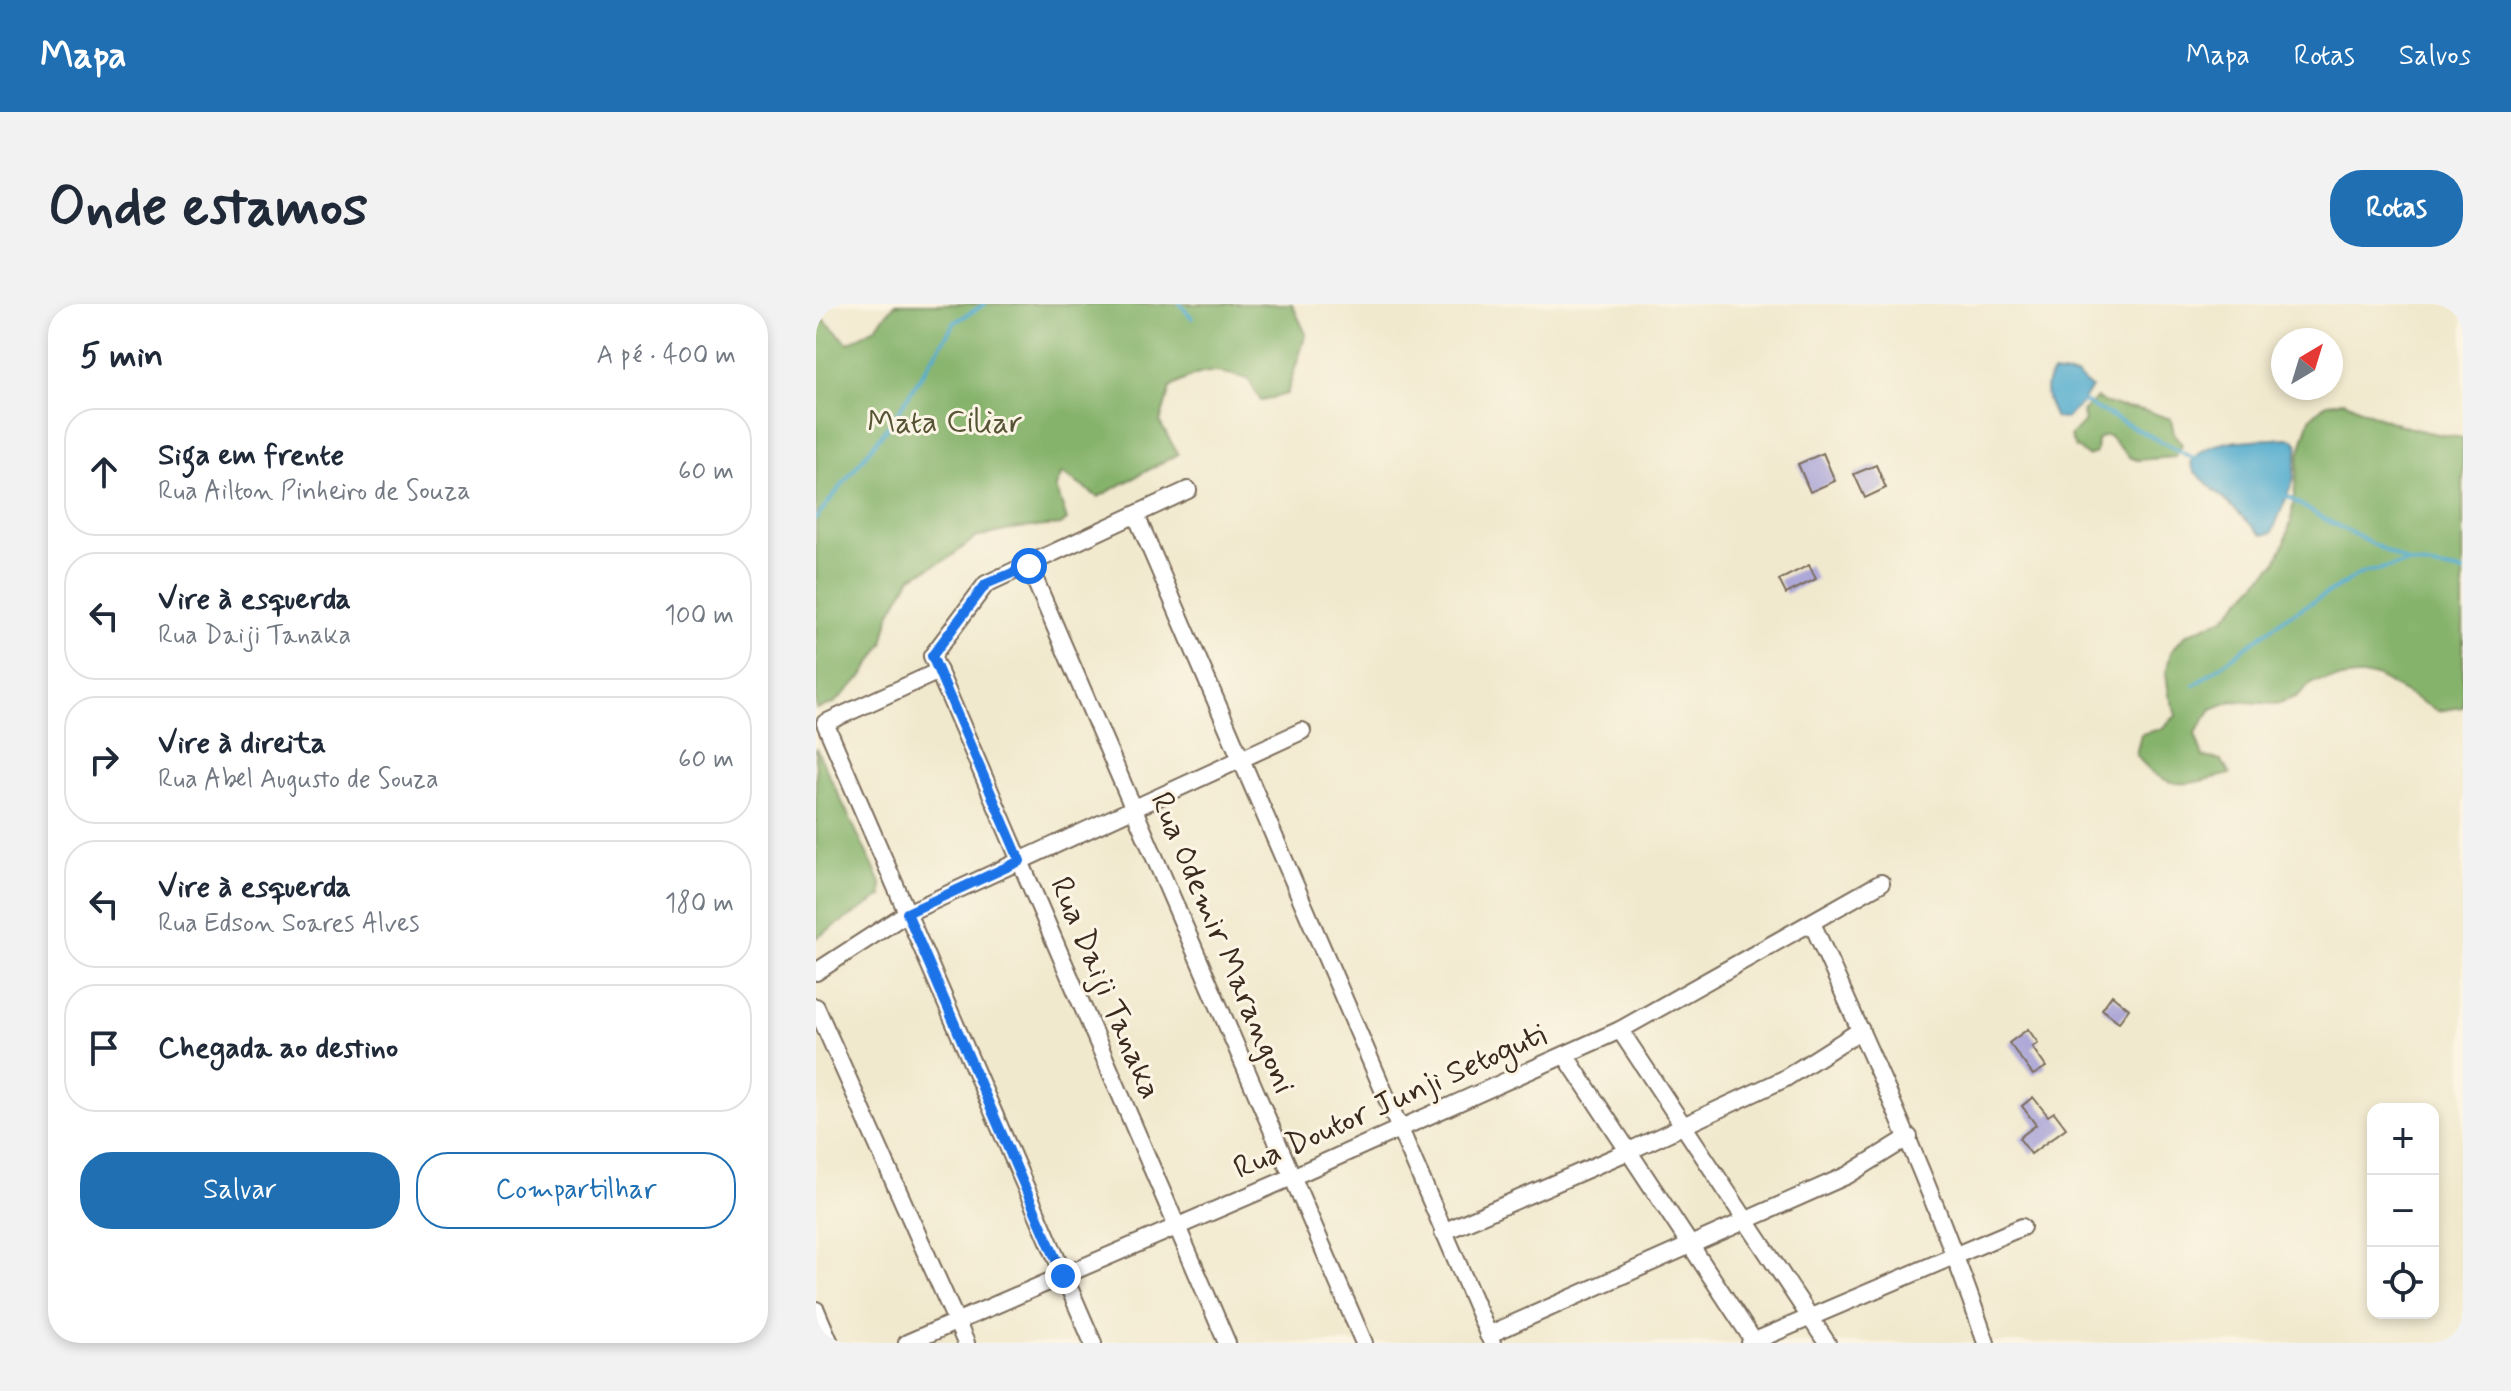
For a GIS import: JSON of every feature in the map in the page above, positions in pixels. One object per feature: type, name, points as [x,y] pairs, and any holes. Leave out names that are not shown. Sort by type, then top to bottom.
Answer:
[{"type":"street","points":[[1093,1343],[825,723],[935,664],[986,584],[1188,490]]},
{"type":"street","points":[[1136,515],[1490,1339],[1848,1175],[1909,1137]]},
{"type":"street","name":"Rua Odemir Marangoni","points":[[1029,566],[1364,1343]]},
{"type":"street","name":"Rua Daiji Tanaka","points":[[935,664],[1227,1343]]},
{"type":"street","points":[[816,972],[907,913],[1302,731]]},
{"type":"street","name":"Rua Doutor Junji Setoguti","points":[[907,1343],[1292,1177],[1620,1030],[1881,883]]},
{"type":"street","points":[[1812,923],[1909,1137],[1956,1254],[1986,1343]]},
{"type":"street","points":[[816,1007],[966,1343]]},
{"type":"street","points":[[1620,1030],[1827,1343]]},
{"type":"street","points":[[1443,1232],[1784,1079],[1861,1030]]},
{"type":"street","points":[[1565,1055],[1753,1342],[2022,1227]]},
{"type":"street","points":[[816,1310],[830,1343]]},
{"type":"green space","name":"Mata Ciliar","points":[[816,304],[825,304],[818,314],[848,343],[875,328],[895,304],[1292,304],[1306,334],[1287,394],[1261,401],[1248,379],[1215,372],[1191,377],[1170,388],[1160,423],[1178,454],[1098,497],[1062,473],[1056,487],[1067,520],[1061,525],[1018,528],[975,538],[949,558],[911,577],[890,614],[883,644],[862,677],[833,704],[816,709]]},
{"type":"green space","points":[[2097,398],[2171,419],[2174,434],[2182,444],[2175,457],[2137,460],[2129,457],[2109,436],[2097,440],[2096,453],[2088,456],[2075,447],[2070,436],[2085,421],[2082,412]]},
{"type":"green space","points":[[2344,401],[2402,426],[2463,438],[2463,707],[2438,711],[2376,676],[2313,682],[2296,697],[2276,704],[2232,701],[2212,709],[2195,734],[2203,757],[2221,760],[2230,774],[2189,783],[2168,781],[2147,768],[2136,755],[2141,734],[2161,729],[2177,715],[2169,695],[2166,673],[2171,652],[2185,635],[2224,618],[2276,562],[2291,521],[2299,455],[2310,418],[2327,403]]},
{"type":"green space","points":[[816,748],[881,883],[882,896],[816,938]]},
{"type":"water","points":[[2053,373],[2077,376],[2091,388],[2065,419],[2055,418],[2048,401],[2047,383]]},
{"type":"water","points":[[2294,439],[2298,445],[2293,481],[2272,533],[2262,535],[2194,471],[2191,463],[2198,454],[2220,444]]},
{"type":"building","points":[[1823,453],[1835,481],[1810,492],[1798,464]]},
{"type":"building","points":[[1876,465],[1886,488],[1865,498],[1854,474]]},
{"type":"building","points":[[1809,565],[1816,579],[1786,594],[1779,580]]},
{"type":"building","points":[[2112,995],[2129,1009],[2119,1022],[2102,1009]]},
{"type":"building","points":[[2028,1029],[2038,1043],[2032,1047],[2046,1067],[2033,1075],[2009,1043]]},
{"type":"building","points":[[2033,1097],[2048,1116],[2054,1112],[2066,1128],[2031,1154],[2019,1138],[2036,1125],[2022,1106]]},
{"type":"waterway","points":[[816,518],[893,420],[955,322],[985,304]]},
{"type":"waterway","points":[[1180,304],[1192,318]]},
{"type":"waterway","points":[[2080,400],[2197,460]]},
{"type":"waterway","points":[[2283,494],[2409,563]]},
{"type":"waterway","points":[[2195,685],[2285,618],[2362,573],[2409,563],[2463,572]]},
{"type":"route","points":[[1029,566],[986,584],[932,656],[1020,861],[907,913],[1063,1276]]}]
